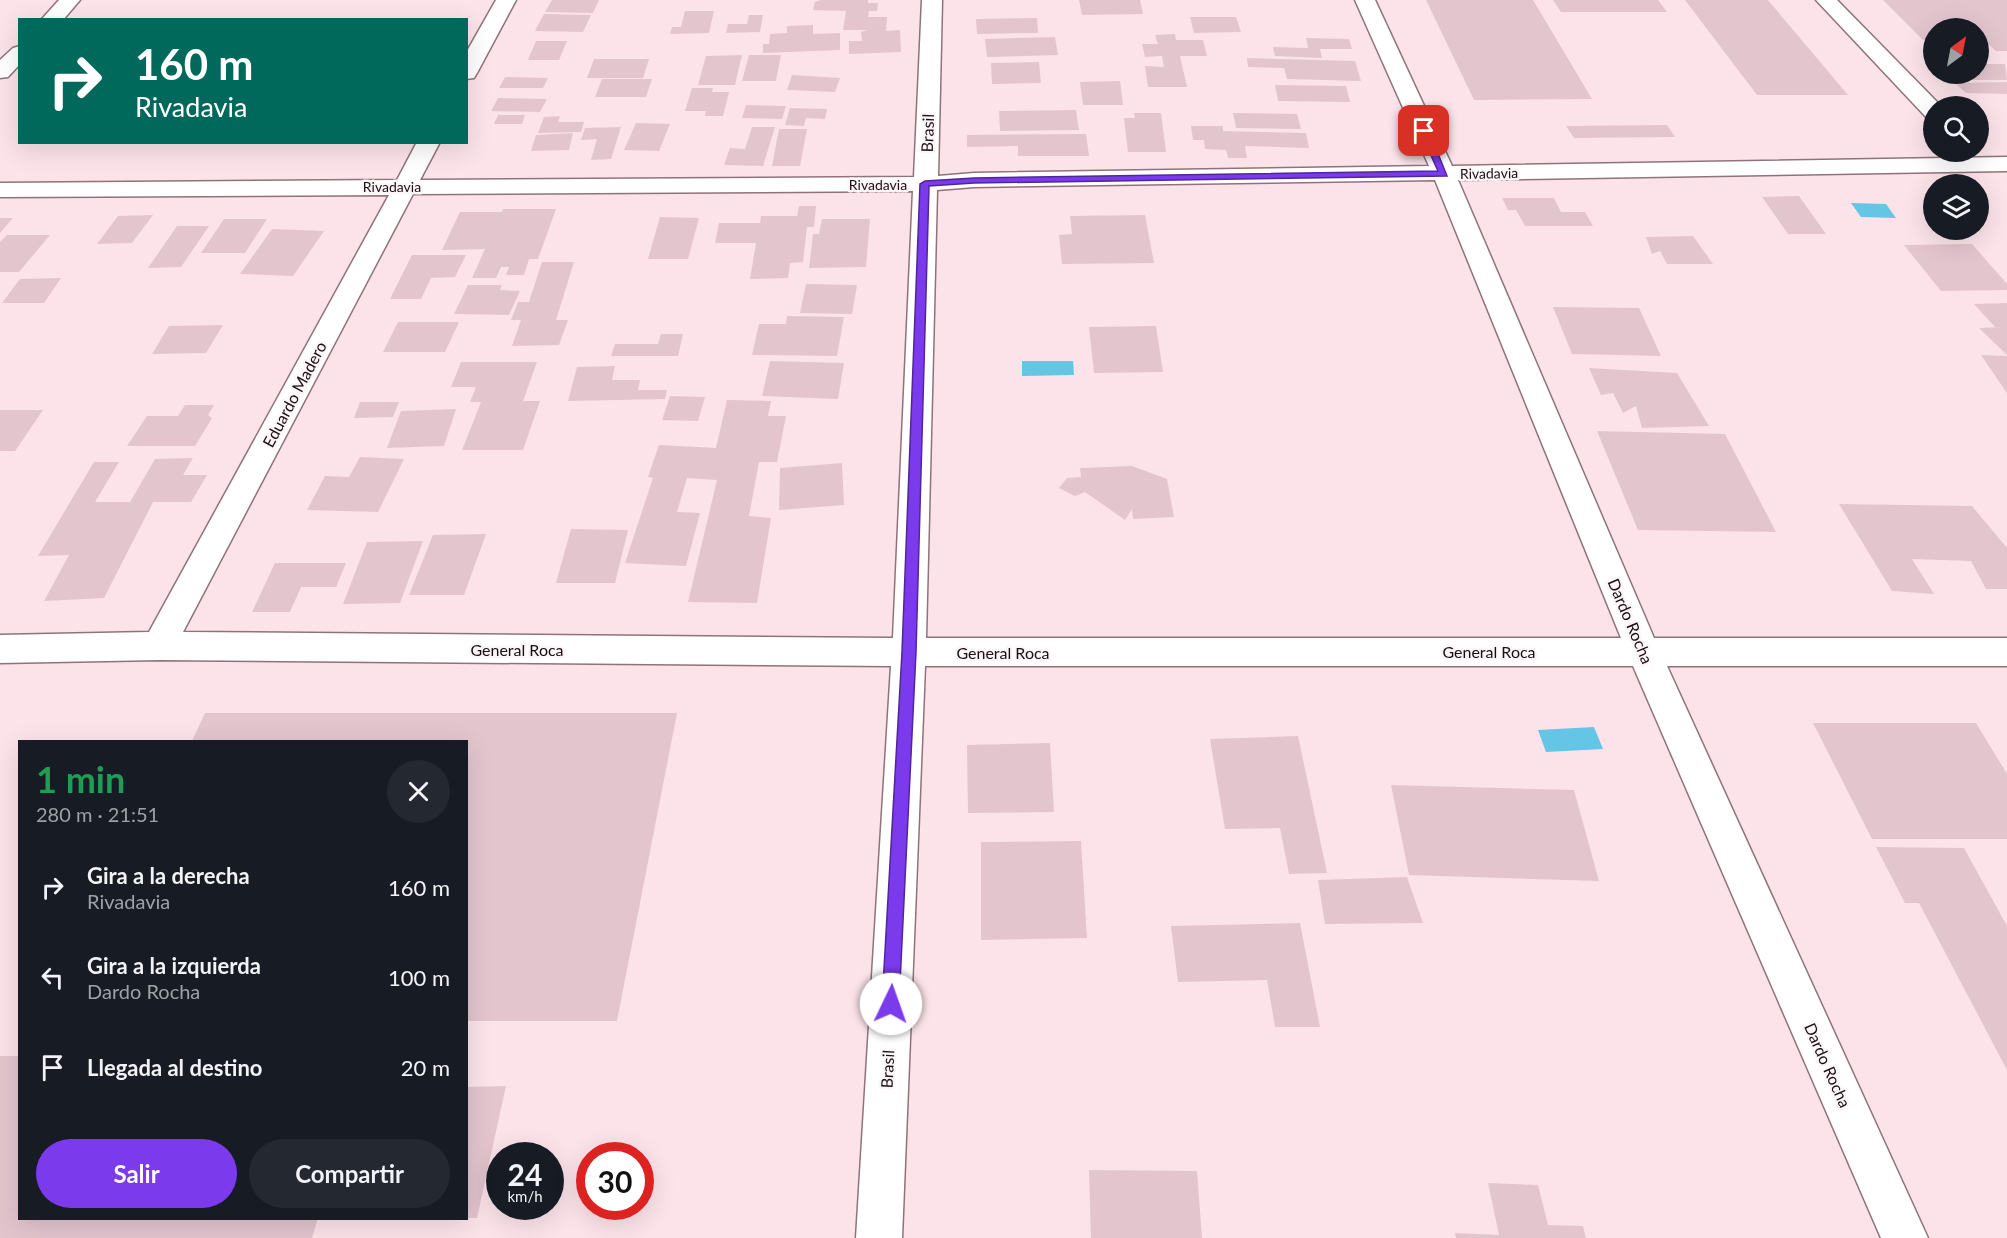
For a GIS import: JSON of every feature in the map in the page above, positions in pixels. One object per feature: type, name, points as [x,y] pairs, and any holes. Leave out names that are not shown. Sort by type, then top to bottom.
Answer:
[{"type":"street","points":[[53,18],[70,0]]},
{"type":"street","points":[[468,69],[506,0]]},
{"type":"street","name":"Brasil","points":[[879,1238],[909,652],[932,0]]},
{"type":"street","name":"Dardo Rocha","points":[[1365,0],[1444,174],[1643,651],[1905,1238]]},
{"type":"street","points":[[1826,0],[1923,101]]},
{"type":"street","points":[[0,72],[18,54]]},
{"type":"street","name":"Eduardo Madero","points":[[159,646],[428,144]]},
{"type":"street","name":"Rivadavia","points":[[0,190],[925,184],[974,180],[1444,174],[1923,160]]},
{"type":"street","name":"Rivadavia","points":[[1989,161],[2007,165]]},
{"type":"street","points":[[1981,162],[2007,190]]},
{"type":"street","name":"General Roca","points":[[0,649],[159,646],[909,652],[2007,652]]},
{"type":"water","points":[[1851,203],[1886,204],[1896,218],[1861,217]]},
{"type":"water","points":[[1022,361],[1073,361],[1074,375],[1022,376]]},
{"type":"water","points":[[1594,727],[1603,749],[1546,752],[1538,730]]},
{"type":"building","points":[[552,0],[599,0],[593,13],[545,12]]},
{"type":"building","points":[[820,0],[868,0],[868,3],[878,3],[877,11],[869,11],[868,17],[887,17],[886,31],[900,30],[901,52],[849,54],[849,41],[862,41],[861,32],[867,30],[843,30],[846,11],[813,10],[815,2]]},
{"type":"building","points":[[1079,0],[1140,0],[1143,14],[1082,15]]},
{"type":"building","points":[[1426,0],[1533,0],[1592,99],[1474,100]]},
{"type":"building","points":[[1553,0],[1658,0],[1667,12],[1561,12]]},
{"type":"building","points":[[1685,0],[1768,0],[1848,95],[1757,95]]},
{"type":"building","points":[[1883,0],[2007,0],[2007,51],[1996,51],[1989,45],[1989,18],[1923,18],[1923,40]]},
{"type":"building","points":[[685,11],[714,11],[709,33],[670,34],[672,27],[681,27]]},
{"type":"building","points":[[544,14],[591,15],[583,32],[535,31]]},
{"type":"building","points":[[749,15],[763,15],[760,32],[726,33],[728,24],[747,24]]},
{"type":"building","points":[[1190,17],[1236,17],[1241,32],[1194,33]]},
{"type":"building","points":[[1037,18],[1038,33],[977,34],[976,19]]},
{"type":"building","points":[[813,25],[813,34],[840,33],[840,50],[763,53],[763,44],[769,44],[770,34],[787,33],[787,26]]},
{"type":"building","points":[[1175,34],[1176,40],[1203,40],[1207,56],[1180,56],[1187,87],[1148,87],[1145,66],[1164,67],[1162,56],[1145,57],[1142,44],[1158,44],[1155,35]]},
{"type":"building","points":[[1055,37],[1058,55],[987,57],[985,39]]},
{"type":"building","points":[[1306,38],[1349,39],[1352,49],[1320,49],[1322,58],[1275,56],[1273,47],[1308,48]]},
{"type":"building","points":[[536,41],[567,41],[559,60],[528,60]]},
{"type":"building","points":[[742,55],[735,85],[698,85],[706,56]]},
{"type":"building","points":[[749,55],[781,55],[776,81],[742,81]]},
{"type":"building","points":[[1247,58],[1355,61],[1361,81],[1287,79],[1284,68],[1248,67]]},
{"type":"building","points":[[594,59],[649,59],[643,78],[587,78]]},
{"type":"building","points":[[1039,62],[1041,83],[992,84],[991,63]]},
{"type":"building","points":[[1989,64],[2005,64],[2007,80],[1989,80]]},
{"type":"building","points":[[792,75],[840,78],[835,92],[787,90]]},
{"type":"building","points":[[505,77],[548,78],[543,88],[499,88]]},
{"type":"building","points":[[602,79],[652,79],[646,97],[595,97]]},
{"type":"building","points":[[1120,81],[1123,105],[1083,105],[1080,82]]},
{"type":"building","points":[[2007,82],[2007,94],[1966,93],[1956,84],[1989,84]]},
{"type":"building","points":[[1275,85],[1346,86],[1350,102],[1278,101]]},
{"type":"building","points":[[692,88],[713,88],[712,92],[729,92],[723,116],[705,116],[706,111],[685,111]]},
{"type":"building","points":[[498,98],[547,99],[540,112],[491,111]]},
{"type":"building","points":[[746,105],[786,106],[782,119],[742,118]]},
{"type":"building","points":[[790,108],[827,109],[825,119],[806,118],[804,126],[785,125]]},
{"type":"building","points":[[1076,110],[1079,130],[1000,131],[999,111]]},
{"type":"building","points":[[1134,113],[1161,113],[1166,152],[1128,152],[1124,118],[1135,118]]},
{"type":"building","points":[[1233,113],[1297,114],[1301,129],[1236,128]]},
{"type":"building","points":[[498,115],[525,115],[522,124],[494,124]]},
{"type":"building","points":[[560,116],[558,122],[584,122],[581,132],[538,133],[544,117]]},
{"type":"building","points":[[636,123],[670,124],[659,151],[624,150]]},
{"type":"building","points":[[1667,125],[1675,137],[1574,138],[1566,126]]},
{"type":"building","points":[[1191,126],[1223,126],[1223,131],[1306,133],[1309,148],[1245,146],[1247,158],[1228,158],[1226,150],[1205,149],[1204,140],[1193,140]]},
{"type":"building","points":[[621,127],[611,159],[591,160],[597,139],[581,140],[585,128]]},
{"type":"building","points":[[752,127],[775,127],[763,166],[724,165],[730,148],[745,149]]},
{"type":"building","points":[[779,129],[807,129],[800,166],[772,166]]},
{"type":"building","points":[[573,133],[569,150],[531,151],[536,135]]},
{"type":"building","points":[[1086,134],[1089,156],[1018,156],[1018,146],[967,147],[967,135]]},
{"type":"building","points":[[1799,196],[1826,234],[1788,234],[1762,197]]},
{"type":"building","points":[[1502,198],[1554,198],[1561,212],[1585,212],[1593,226],[1525,226],[1516,210],[1508,210]]},
{"type":"building","points":[[799,206],[816,206],[814,227],[807,227],[803,262],[790,263],[788,278],[750,279],[756,243],[715,243],[719,223],[760,223],[761,216],[797,216]]},
{"type":"building","points":[[503,209],[556,209],[538,259],[529,259],[524,275],[506,275],[509,267],[501,267],[496,278],[472,278],[485,249],[442,250],[460,212],[502,212]]},
{"type":"building","points":[[153,215],[132,243],[97,244],[118,216]]},
{"type":"building","points":[[1145,215],[1154,263],[1062,264],[1059,235],[1072,234],[1070,216]]},
{"type":"building","points":[[660,217],[699,218],[688,259],[648,259]]},
{"type":"building","points":[[0,218],[13,218],[0,233]]},
{"type":"building","points":[[224,219],[267,219],[245,253],[201,253]]},
{"type":"building","points":[[822,219],[870,219],[866,267],[809,268],[813,234],[819,234]]},
{"type":"building","points":[[177,226],[209,226],[181,267],[148,268]]},
{"type":"building","points":[[272,229],[324,231],[293,276],[240,274]]},
{"type":"building","points":[[7,235],[50,235],[19,272],[0,272],[0,242]]},
{"type":"building","points":[[1693,236],[1713,264],[1667,264],[1660,251],[1652,254],[1646,237]]},
{"type":"building","points":[[1972,244],[2007,284],[2007,290],[1941,291],[1904,245]]},
{"type":"building","points":[[412,255],[466,255],[455,277],[431,278],[421,299],[390,299]]},
{"type":"building","points":[[542,262],[574,262],[556,320],[568,320],[559,345],[512,346],[521,320],[511,320],[518,302],[529,302]]},
{"type":"building","points":[[61,278],[44,303],[2,303],[20,279]]},
{"type":"building","points":[[806,284],[857,285],[852,314],[800,313]]},
{"type":"building","points":[[468,285],[502,285],[500,290],[520,291],[509,315],[454,314]]},
{"type":"building","points":[[2007,303],[2007,355],[1979,328],[2004,327],[1995,327],[1974,304]]},
{"type":"building","points":[[1553,307],[1639,308],[1661,356],[1572,354]]},
{"type":"building","points":[[787,316],[844,317],[837,356],[752,355],[759,324],[786,324]]},
{"type":"building","points":[[398,322],[459,322],[445,352],[383,352]]},
{"type":"building","points":[[223,325],[206,353],[152,354],[169,326]]},
{"type":"building","points":[[1156,326],[1163,372],[1094,373],[1089,327]]},
{"type":"building","points":[[661,334],[683,334],[678,356],[611,356],[615,344],[658,344]]},
{"type":"building","points":[[1981,355],[2007,356],[2007,393]]},
{"type":"building","points":[[770,361],[844,363],[838,399],[762,396]]},
{"type":"building","points":[[461,362],[537,362],[523,401],[540,401],[523,450],[462,450],[481,402],[470,402],[476,387],[451,387]]},
{"type":"building","points":[[615,366],[612,380],[640,380],[638,390],[667,390],[665,399],[568,401],[577,367]]},
{"type":"building","points":[[1589,368],[1677,373],[1709,426],[1642,428],[1636,406],[1623,413],[1613,393],[1601,395]]},
{"type":"building","points":[[670,396],[705,397],[698,421],[662,420]]},
{"type":"building","points":[[727,400],[771,401],[768,416],[786,416],[777,462],[759,462],[749,516],[771,518],[757,603],[688,602],[717,480],[687,478],[677,512],[700,513],[686,566],[625,563],[653,478],[648,477],[659,445],[716,448]]},
{"type":"building","points":[[360,402],[399,402],[393,417],[354,418]]},
{"type":"building","points":[[185,405],[214,405],[208,415],[212,418],[195,446],[127,446],[147,416],[178,416]]},
{"type":"building","points":[[456,409],[444,446],[387,448],[401,411]]},
{"type":"building","points":[[0,410],[43,410],[15,451],[0,451]]},
{"type":"building","points":[[1597,431],[1725,434],[1776,532],[1638,530]]},
{"type":"building","points":[[360,457],[404,459],[378,512],[307,510],[325,476],[349,477]]},
{"type":"building","points":[[193,458],[183,475],[207,475],[191,502],[153,502],[104,598],[44,601],[69,555],[38,556],[94,462],[119,462],[95,502],[130,502],[155,459]]},
{"type":"building","points":[[842,463],[844,505],[779,510],[780,468]]},
{"type":"building","points":[[1132,466],[1167,479],[1174,517],[1133,519],[1132,509],[1125,520],[1085,492],[1075,496],[1059,488],[1067,478],[1081,477],[1080,468]]},
{"type":"building","points":[[1839,504],[1972,506],[2007,548],[2007,589],[1986,589],[1971,561],[1912,559],[1934,594],[1892,591]]},
{"type":"building","points":[[571,529],[628,530],[615,583],[556,583]]},
{"type":"building","points":[[486,534],[464,595],[409,595],[433,535]]},
{"type":"building","points":[[423,541],[400,603],[343,604],[367,542]]},
{"type":"building","points":[[275,563],[346,563],[336,587],[301,587],[290,612],[252,612]]},
{"type":"building","points":[[205,713],[677,713],[617,1021],[468,1021],[468,740],[192,740]]},
{"type":"building","points":[[1813,723],[1976,723],[2007,774],[2007,839],[1872,839]]},
{"type":"building","points":[[1298,736],[1327,873],[1289,874],[1280,828],[1225,829],[1210,739]]},
{"type":"building","points":[[1050,743],[1054,812],[968,813],[967,745]]},
{"type":"building","points":[[1391,785],[1574,790],[1599,881],[1409,875]]},
{"type":"building","points":[[1081,841],[1087,938],[981,940],[981,842]]},
{"type":"building","points":[[1876,847],[1964,848],[2007,926],[2007,1070],[1919,903],[1905,903]]},
{"type":"building","points":[[1407,877],[1423,923],[1325,924],[1318,880]]},
{"type":"building","points":[[1300,923],[1320,1027],[1275,1027],[1267,980],[1178,982],[1171,926]]},
{"type":"building","points":[[0,1056],[18,1056],[18,1220],[317,1220],[312,1238],[0,1238]]},
{"type":"building","points":[[506,1086],[494,1142],[486,1142],[486,1177],[477,1218],[468,1218],[468,1087]]},
{"type":"building","points":[[1089,1170],[1197,1171],[1202,1238],[1091,1238]]},
{"type":"building","points":[[1488,1183],[1538,1185],[1548,1225],[1583,1226],[1586,1238],[1456,1238],[1455,1233],[1499,1235]]},
{"type":"route","points":[[891,1004],[909,652],[925,184],[974,180],[1444,174],[1424,131]]}]
